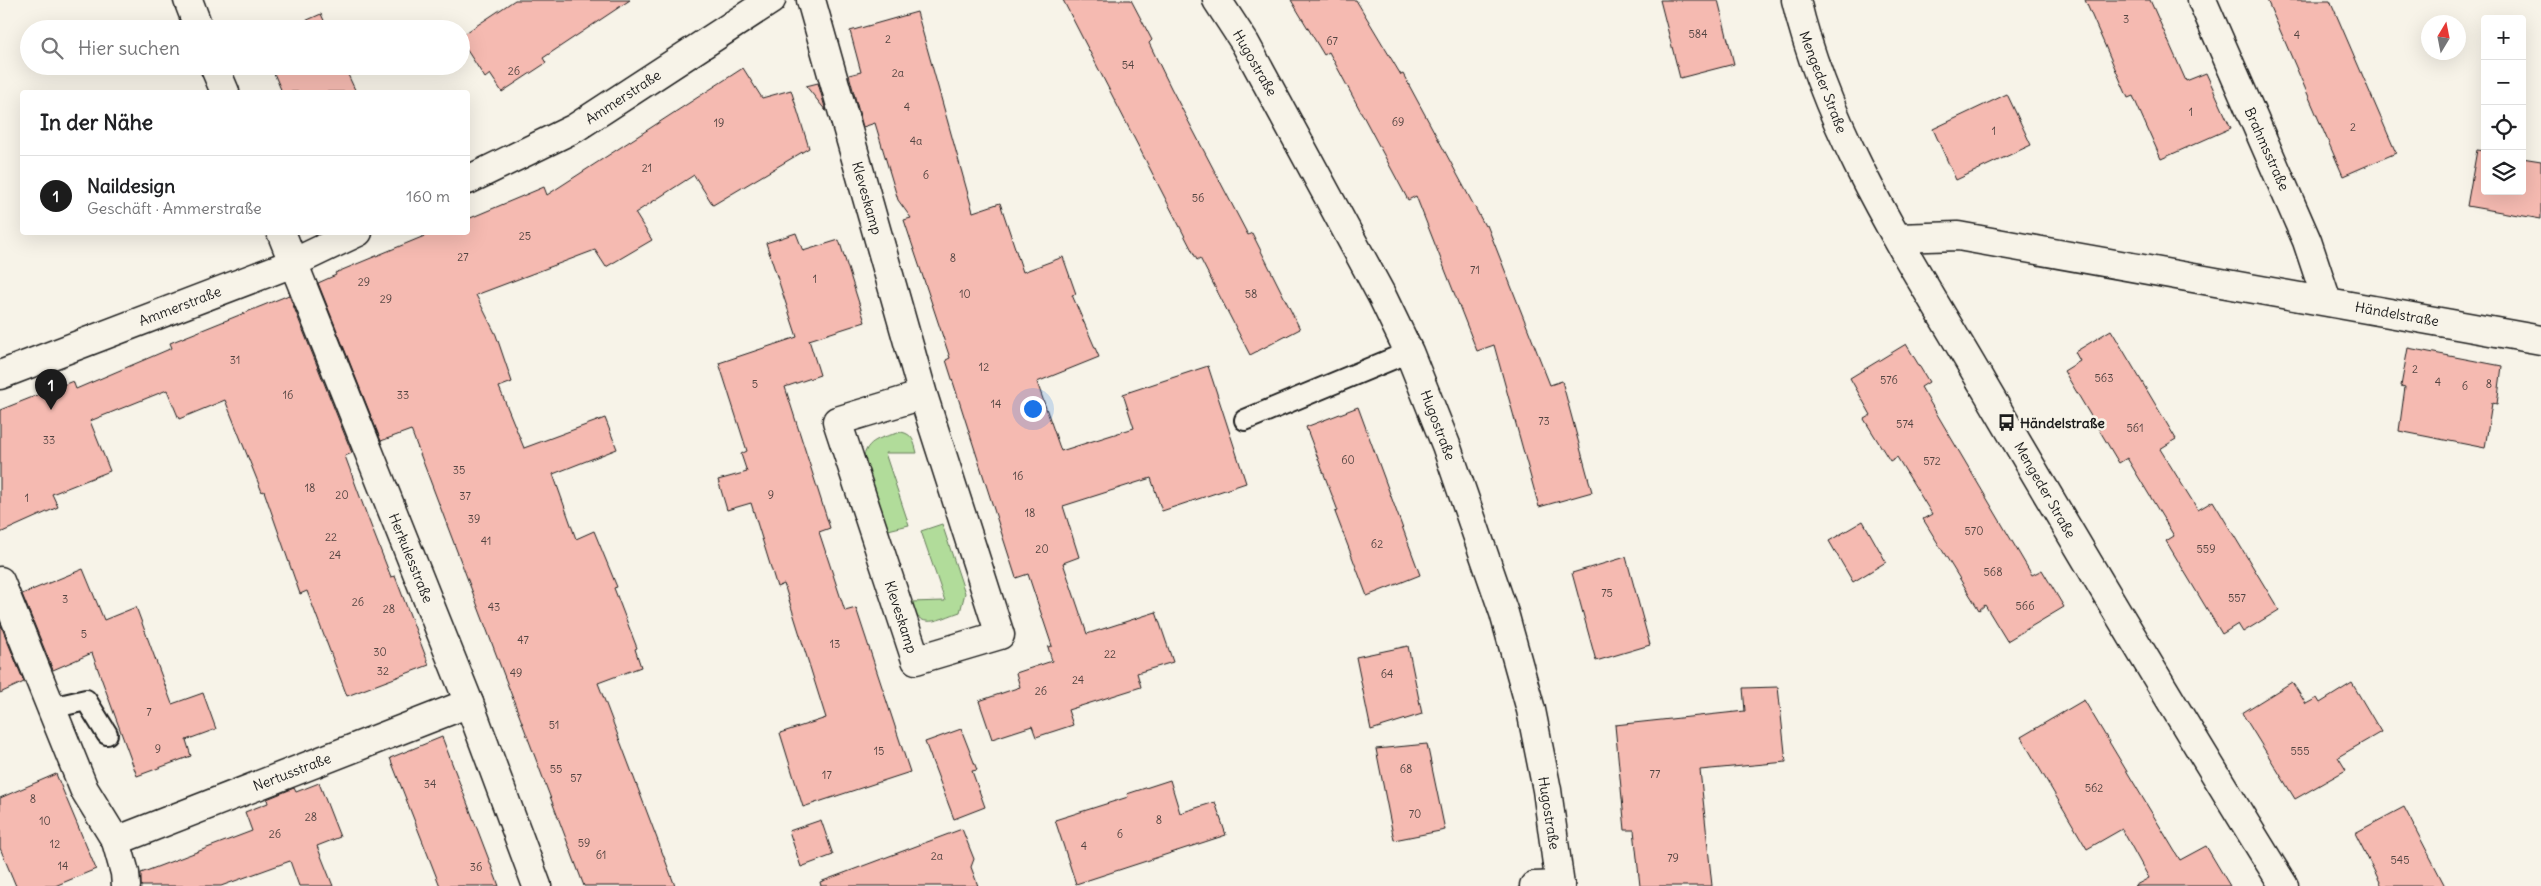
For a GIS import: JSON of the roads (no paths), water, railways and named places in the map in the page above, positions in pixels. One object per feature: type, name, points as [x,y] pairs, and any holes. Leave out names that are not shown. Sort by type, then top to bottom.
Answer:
[{"type":"street","points":[[188,0],[196,20]]},
{"type":"street","name":"Ammerstraße","points":[[470,179],[575,128],[771,0]]},
{"type":"street","name":"Kleveskamp","points":[[810,0],[923,396],[1000,635],[916,660],[837,421],[923,396]]},
{"type":"street","name":"Hugostraße","points":[[1217,0],[1259,69],[1382,296],[1409,352],[1446,445],[1504,613],[1534,728],[1547,790],[1551,886]]},
{"type":"street","name":"Mengeder Straße","points":[[1796,0],[1802,25],[1836,122],[1898,238],[2180,719],[2284,886]]},
{"type":"street","name":"Brahmsstraße","points":[[2202,0],[2307,241],[2327,301]]},
{"type":"street","points":[[218,75],[224,90]]},
{"type":"street","name":"Herkulesstraße","points":[[282,235],[469,703],[537,886]]},
{"type":"street","name":"Ammerstraße","points":[[0,375],[293,263],[352,235]]},
{"type":"street","name":"Händelstraße","points":[[1898,238],[1958,236],[2541,340]]},
{"type":"street","points":[[0,581],[84,789],[116,841],[125,873],[126,886]]},
{"type":"street","name":"Nertusstraße","points":[[116,841],[469,703]]},
{"type":"lane","points":[[1246,420],[1409,352]]},
{"type":"lane","points":[[51,708],[86,700],[107,734]]},
{"type":"place","name":"Naildesign","points":[[51,410]]},
{"type":"place","name":"Händelstraße","points":[[2006,423]]}]
